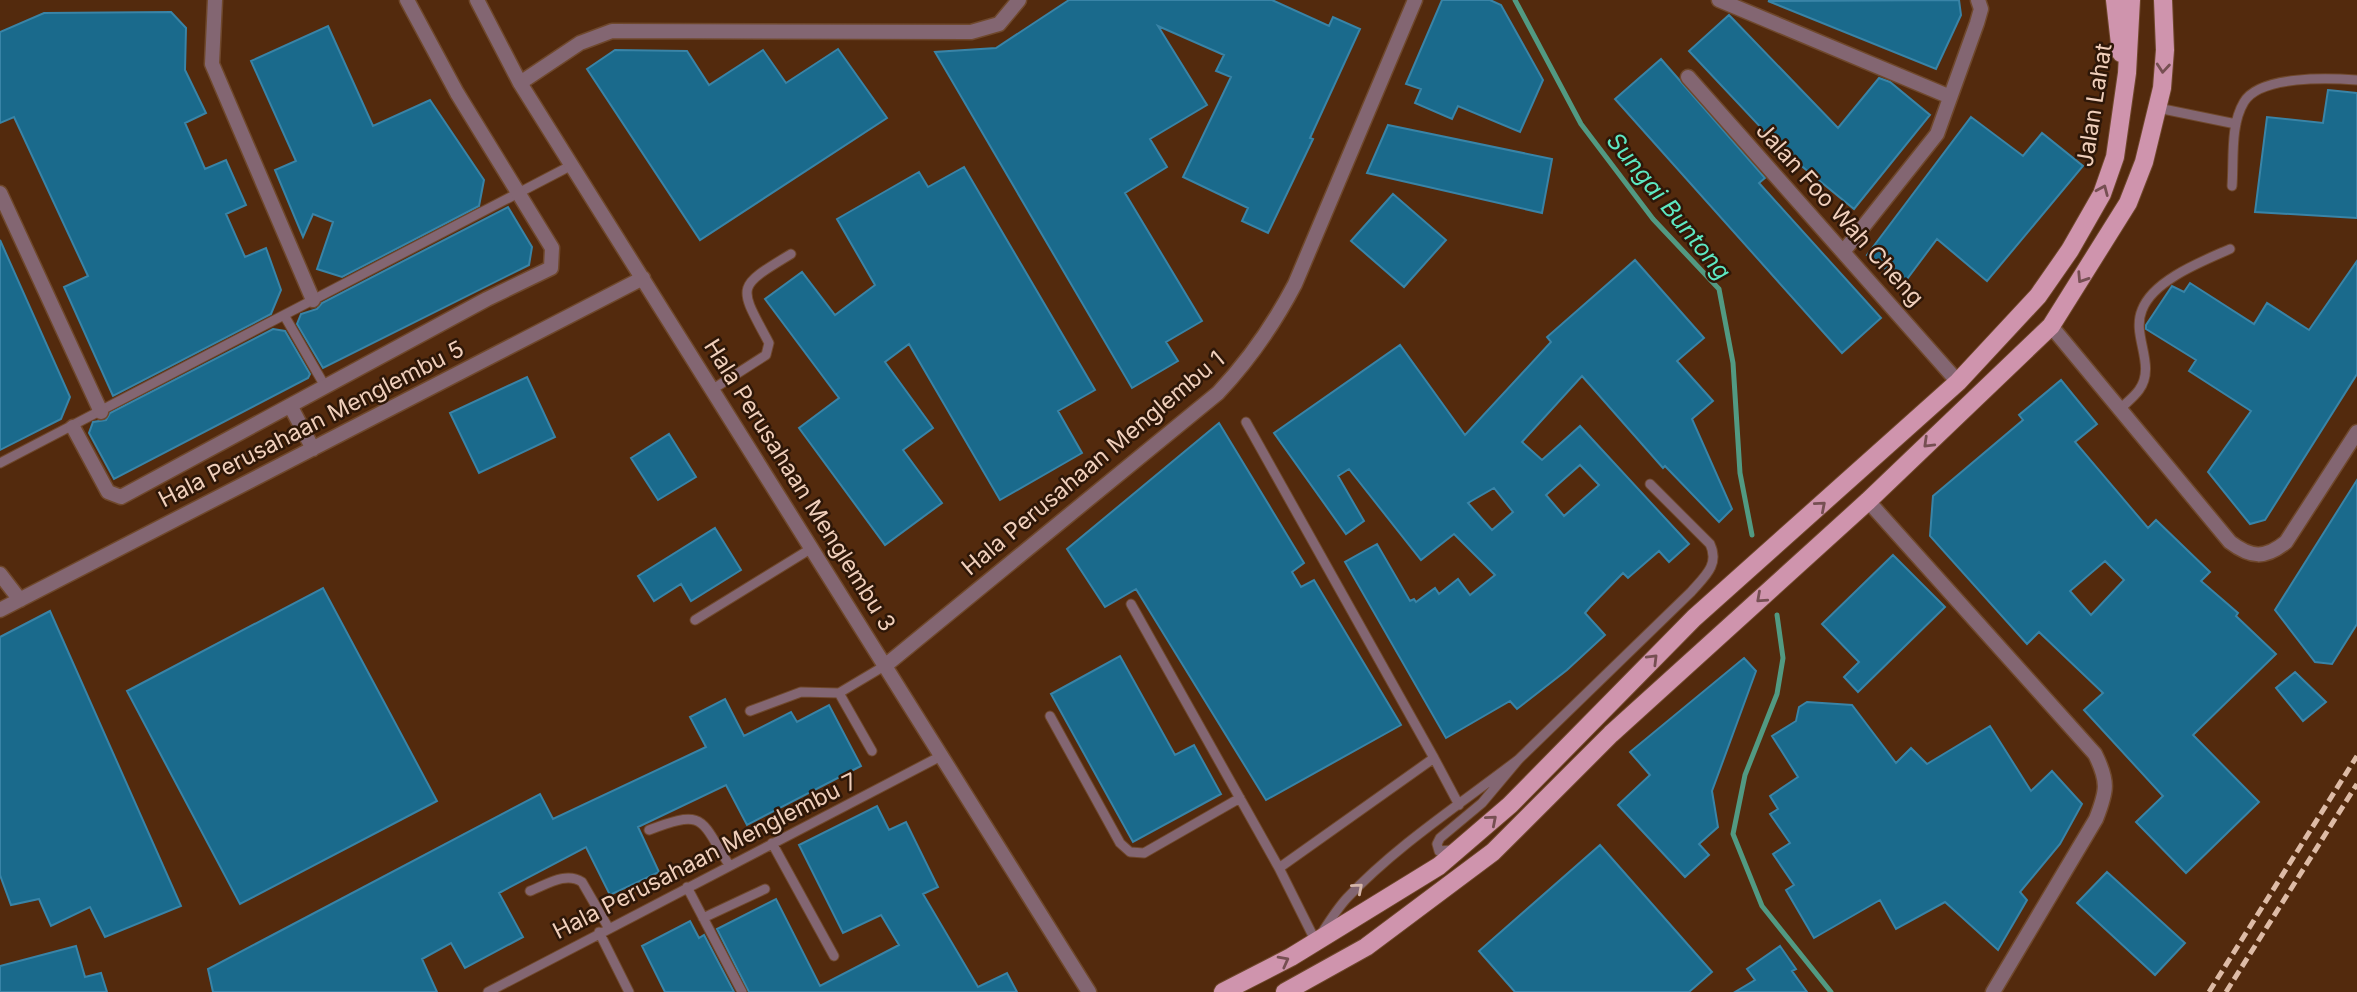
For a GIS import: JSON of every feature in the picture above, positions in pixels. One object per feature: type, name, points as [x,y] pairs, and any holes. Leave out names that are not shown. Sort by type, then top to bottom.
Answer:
[{"type":"main road","points":[[2115,0],[2120,48],[2127,73]]},
{"type":"main road","name":"Jalan Lahat","points":[[1223,992],[1316,942],[1439,866],[1510,805],[1694,618],[1958,382],[2038,296],[2070,250],[2102,194],[2115,157],[2127,73],[2131,0]]},
{"type":"main road","points":[[1296,989],[1366,947],[1493,852],[1611,734],[1868,501],[2051,326],[2128,203],[2144,162],[2158,108],[2165,50],[2163,0]]},
{"type":"street","points":[[215,0],[212,64],[313,300]]},
{"type":"street","points":[[73,427],[108,492],[121,497],[487,299],[551,268],[552,248],[517,193],[407,0]]},
{"type":"street","name":"Hala Perusahaan Menglembu 3","points":[[477,0],[520,83],[1089,992]]},
{"type":"street","points":[[520,83],[580,43],[612,31],[971,32],[999,24],[1019,0]]},
{"type":"street","name":"Hala Perusahaan Menglembu 1","points":[[886,666],[1217,393],[1248,362],[1274,324],[1295,284],[1415,0]]},
{"type":"street","points":[[1719,0],[1948,96]]},
{"type":"street","points":[[1843,252],[1937,134],[1945,116],[1948,96],[1977,23],[1981,9],[1978,0]]},
{"type":"street","name":"Jalan Foo Wah Cheng","points":[[1688,77],[1958,382]]},
{"type":"street","points":[[0,193],[101,412]]},
{"type":"street","name":"Hala Perusahaan Menglembu 5","points":[[0,610],[643,278]]},
{"type":"street","points":[[2051,326],[2230,542],[2245,553],[2260,556],[2272,553],[2286,542],[2357,432]]},
{"type":"street","points":[[291,407],[313,449]]},
{"type":"street","points":[[1868,501],[2095,754],[2105,775],[2106,794],[2096,819],[1993,992]]},
{"type":"street","points":[[0,574],[20,600]]},
{"type":"lane","points":[[2232,186],[2235,124],[2245,100],[2264,89],[2314,77],[2357,80]]},
{"type":"lane","points":[[2158,108],[2235,124]]},
{"type":"lane","points":[[0,463],[572,165]]},
{"type":"lane","points":[[2120,409],[2140,389],[2145,376],[2146,359],[2138,326],[2147,299],[2185,269],[2230,250]]},
{"type":"lane","points":[[713,389],[766,355],[769,343],[748,304],[746,287],[752,277],[791,254]]},
{"type":"lane","points":[[284,315],[326,388]]},
{"type":"lane","points":[[1246,422],[1460,805]]},
{"type":"lane","points":[[1460,848],[1439,851],[1437,844],[1482,803],[1519,760],[1691,592],[1710,570],[1714,553],[1710,544],[1650,484]]},
{"type":"lane","points":[[695,620],[812,548]]},
{"type":"lane","points":[[1131,604],[1279,868],[1316,942],[1348,897],[1519,760]]},
{"type":"lane","points":[[750,711],[802,692],[839,693],[886,666]]},
{"type":"lane","points":[[839,693],[872,751]]},
{"type":"lane","points":[[1050,716],[1120,843],[1130,852],[1144,853],[1240,798]]},
{"type":"lane","name":"Hala Perusahaan Menglembu 7","points":[[488,992],[941,756]]},
{"type":"lane","points":[[1279,868],[1434,758]]},
{"type":"lane","points":[[649,830],[682,817],[694,818],[703,823],[729,865]]},
{"type":"lane","points":[[772,843],[834,956]]},
{"type":"lane","points":[[530,891],[567,876],[582,882],[629,992]]},
{"type":"lane","points":[[687,887],[742,992]]},
{"type":"lane","points":[[703,918],[765,889]]},
{"type":"building","points":[[1069,0],[1272,0],[1329,26],[1333,17],[1360,29],[1310,138],[1313,139],[1268,233],[1242,221],[1248,208],[1183,177],[1231,77],[1216,71],[1224,55],[1158,26],[1207,105],[1150,139],[1167,167],[1125,193],[1202,321],[1166,342],[1178,361],[1132,388],[935,52],[996,48]]},
{"type":"building","points":[[1442,0],[1490,0],[1501,5],[1543,80],[1520,132],[1458,106],[1452,119],[1415,103],[1421,89],[1406,84]]},
{"type":"building","points":[[1959,0],[1961,15],[1936,69],[1768,1]]},
{"type":"building","points":[[171,12],[186,28],[185,70],[206,113],[185,123],[205,169],[226,160],[246,205],[226,214],[245,257],[266,248],[281,290],[271,314],[113,396],[64,287],[88,276],[14,117],[0,123],[0,32],[44,13]]},
{"type":"building","points":[[1729,15],[1838,128],[1879,78],[1890,82],[1930,115],[1854,209],[1782,150],[1689,51]]},
{"type":"building","points":[[328,26],[373,126],[430,100],[484,180],[479,206],[342,277],[317,269],[333,222],[313,214],[303,237],[275,170],[296,161],[251,61]]},
{"type":"building","points":[[838,49],[887,118],[700,240],[587,69],[615,50],[687,51],[709,85],[763,50],[786,83]]},
{"type":"building","points":[[1661,59],[1765,178],[1759,183],[1881,318],[1842,353],[1615,99]]},
{"type":"building","points":[[2328,90],[2357,93],[2357,218],[2255,212],[2267,117],[2323,123]]},
{"type":"building","points":[[1971,117],[2023,156],[2042,133],[2083,166],[1987,281],[1937,239],[1904,283],[1867,255]]},
{"type":"building","points":[[1388,125],[1552,159],[1542,213],[1367,173]]},
{"type":"building","points":[[964,167],[1095,390],[1058,411],[1082,453],[1000,500],[909,344],[885,362],[933,428],[903,450],[942,503],[885,545],[799,428],[839,398],[765,299],[802,272],[835,315],[875,285],[837,219],[919,172],[928,187]]},
{"type":"building","points":[[1393,194],[1446,240],[1404,287],[1351,241]]},
{"type":"building","points":[[508,207],[532,247],[529,265],[323,368],[297,324],[301,314],[317,309],[322,303]]},
{"type":"building","points":[[0,240],[70,397],[61,419],[0,450]]},
{"type":"building","points":[[1635,260],[1704,338],[1677,361],[1713,401],[1692,419],[1732,509],[1719,522],[1665,466],[1663,468],[1582,376],[1522,442],[1542,460],[1580,426],[1689,544],[1669,562],[1659,551],[1628,578],[1623,573],[1590,607],[1585,613],[1605,635],[1567,670],[1517,709],[1510,701],[1446,738],[1345,562],[1377,544],[1410,601],[1414,599],[1416,602],[1435,588],[1439,594],[1458,579],[1470,595],[1495,575],[1454,534],[1421,560],[1349,469],[1338,476],[1364,521],[1346,534],[1274,433],[1400,345],[1465,435],[1551,342],[1547,337]],"holes":[[[1580,465],[1599,485],[1564,516],[1546,495]],[[1494,488],[1513,512],[1492,530],[1468,503]]]},
{"type":"building","points":[[2357,261],[2357,374],[2265,520],[2250,524],[2208,472],[2251,411],[2189,371],[2196,360],[2146,329],[2146,325],[2172,286],[2184,292],[2190,283],[2254,324],[2267,303],[2309,330]]},
{"type":"building","points":[[273,329],[285,331],[310,374],[308,378],[114,479],[89,433],[93,422],[106,420],[110,413]]},
{"type":"building","points":[[527,377],[555,437],[479,473],[450,413]]},
{"type":"building","points":[[2061,380],[2097,424],[2075,442],[2148,528],[2156,520],[2210,572],[2201,581],[2238,613],[2236,616],[2276,654],[2193,735],[2259,802],[2186,873],[2136,822],[2163,796],[2084,710],[2103,693],[2039,632],[2027,644],[1930,536],[1933,496],[2023,420],[2019,415]],"holes":[[[2105,561],[2124,580],[2091,615],[2070,591]]]},
{"type":"building","points":[[1219,423],[1304,563],[1292,572],[1301,587],[1314,580],[1401,725],[1266,800],[1136,589],[1105,607],[1067,549]]},
{"type":"building","points":[[669,434],[696,477],[658,500],[631,458]]},
{"type":"building","points":[[2357,480],[2357,624],[2332,664],[2315,662],[2275,610]]},
{"type":"building","points":[[715,528],[741,570],[691,601],[681,584],[654,601],[638,576]]},
{"type":"building","points":[[1893,555],[1945,607],[1858,692],[1844,677],[1859,662],[1822,624]]},
{"type":"building","points":[[323,588],[437,801],[240,904],[127,691]]},
{"type":"building","points":[[50,611],[181,906],[105,937],[90,907],[51,926],[39,899],[11,905],[0,875],[0,637]]},
{"type":"building","points":[[1120,656],[1175,755],[1194,745],[1221,794],[1133,842],[1051,694]]},
{"type":"building","points":[[1744,658],[1756,671],[1712,791],[1718,827],[1699,844],[1709,855],[1685,877],[1618,805],[1650,775],[1630,752]]},
{"type":"building","points":[[2295,672],[2326,702],[2303,721],[2276,688]]},
{"type":"building","points":[[725,699],[744,736],[791,712],[797,722],[829,705],[861,766],[747,825],[726,785],[638,827],[659,872],[610,895],[586,847],[499,893],[523,937],[465,968],[451,943],[422,959],[437,992],[213,992],[208,969],[540,794],[553,819],[706,747],[690,717]]},
{"type":"building","points":[[1807,702],[1852,705],[1896,763],[1911,748],[1927,764],[1990,726],[2031,791],[2052,771],[2082,804],[2060,844],[2020,892],[2027,900],[1998,950],[1945,902],[1896,929],[1880,900],[1814,938],[1786,890],[1794,885],[1773,854],[1790,843],[1770,814],[1778,809],[1770,796],[1798,777],[1772,736],[1796,721],[1799,707]]},
{"type":"building","points":[[877,806],[889,830],[906,822],[938,887],[923,894],[978,987],[1007,973],[1017,992],[749,992],[717,929],[776,899],[820,986],[899,945],[881,915],[843,933],[799,845]]},
{"type":"building","points":[[1600,845],[1712,972],[1689,992],[1515,992],[1479,951]]},
{"type":"building","points":[[2107,872],[2185,943],[2155,975],[2077,903]]},
{"type":"building","points":[[690,921],[699,938],[704,935],[734,992],[665,992],[642,946]]},
{"type":"building","points":[[76,946],[85,977],[101,973],[107,992],[0,992],[0,966]]},
{"type":"building","points":[[1780,946],[1796,969],[1792,971],[1807,992],[1735,992],[1755,980],[1747,969]]},
{"type":"waterway","name":"Sungai Buntong","points":[[1515,0],[1581,124],[1653,219],[1719,289],[1733,363],[1740,473],[1752,535]]},
{"type":"waterway","name":"Sungai Buntong","points":[[1777,615],[1783,658],[1777,694],[1745,775],[1733,834],[1762,906],[1831,992]]},
{"type":"railway","points":[[2209,992],[2357,756]]},
{"type":"railway","points":[[2226,992],[2357,784]]}]
